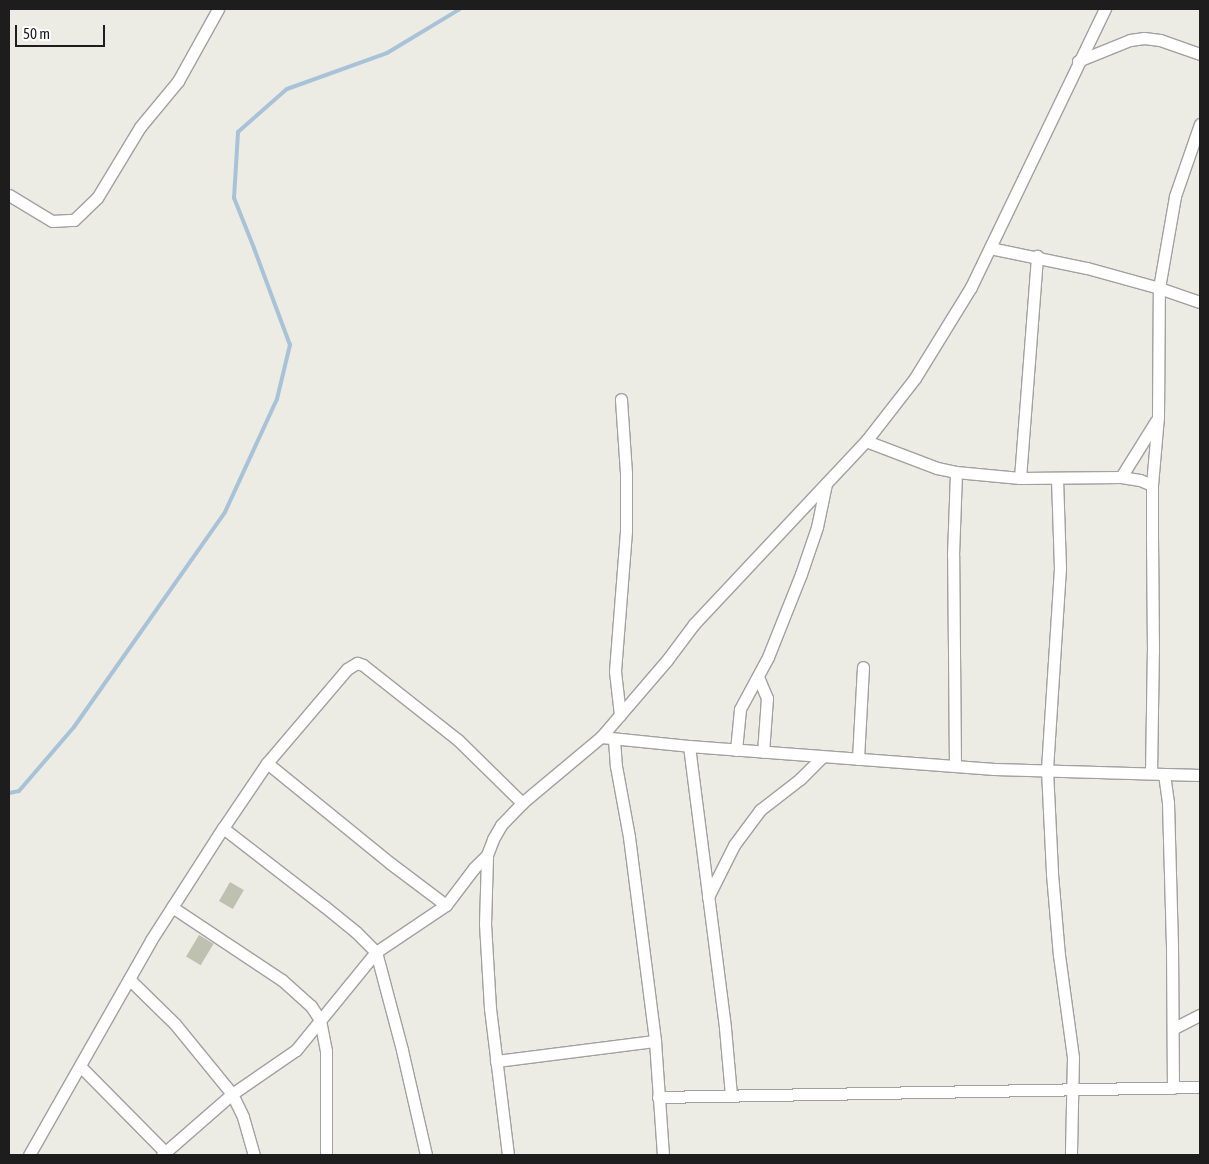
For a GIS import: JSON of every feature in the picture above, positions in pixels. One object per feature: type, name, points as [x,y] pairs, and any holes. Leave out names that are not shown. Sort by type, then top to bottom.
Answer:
[{"type":"street","points":[[9,195],[52,221],[74,220],[97,198],[140,127],[178,80],[218,9]]},
{"type":"street","points":[[80,1066],[163,1153],[232,1094],[296,1050],[376,952],[446,905],[474,868],[487,855],[501,825],[522,803],[601,737],[717,599],[866,441],[915,378],[971,287],[1104,9]]},
{"type":"street","points":[[1078,61],[1130,40],[1144,38],[1160,40],[1200,54]]},
{"type":"street","points":[[1151,773],[1154,650],[1152,485],[1158,417],[1159,288],[1175,196],[1200,124]]},
{"type":"street","points":[[990,248],[1037,256],[1159,288],[1200,302]]},
{"type":"street","points":[[1020,478],[1037,256]]},
{"type":"street","points":[[620,715],[615,670],[626,530],[626,466],[621,399]]},
{"type":"street","points":[[1121,477],[1158,417]]},
{"type":"street","points":[[866,441],[937,468],[956,472],[1020,478],[1121,477],[1140,480],[1152,485]]},
{"type":"street","points":[[955,766],[953,545],[956,472]]},
{"type":"street","points":[[1057,478],[1060,568],[1046,770],[1059,955],[1073,1057],[1071,1155]]},
{"type":"street","points":[[736,750],[740,709],[768,657],[809,552],[826,484]]},
{"type":"street","points":[[29,1155],[128,979],[223,828],[267,763],[340,676],[358,663],[458,740],[522,803]]},
{"type":"street","points":[[858,759],[863,667]]},
{"type":"street","points":[[758,677],[768,698],[763,752]]},
{"type":"street","points":[[601,737],[736,750],[955,766],[1200,775]]},
{"type":"street","points":[[614,739],[616,766],[629,836],[655,1041],[663,1155]]},
{"type":"street","points":[[689,746],[725,1028],[730,1095]]},
{"type":"street","points":[[708,899],[734,844],[760,810],[800,779],[822,757]]},
{"type":"street","points":[[267,763],[390,863],[446,905]]},
{"type":"street","points":[[1164,774],[1168,803],[1174,1028],[1173,1088]]},
{"type":"street","points":[[223,828],[344,921],[376,952],[402,1050],[426,1155]]},
{"type":"street","points":[[487,855],[485,933],[496,1061],[508,1155]]},
{"type":"street","points":[[172,907],[297,992],[311,1006],[320,1020],[327,1063],[326,1155]]},
{"type":"street","points":[[128,979],[175,1024],[232,1094],[244,1117],[254,1155]]},
{"type":"street","points":[[1174,1028],[1200,1015]]},
{"type":"street","points":[[496,1061],[655,1041]]},
{"type":"street","points":[[658,1097],[1200,1087]]},
{"type":"shaded area","points":[[230,882],[244,890],[233,909],[219,901]]},
{"type":"shaded area","points":[[199,935],[214,944],[201,965],[186,956]]},
{"type":"waterway","points":[[9,793],[19,791],[74,727],[225,512],[277,399],[290,345],[234,198],[238,132],[287,89],[387,53],[460,9]]}]
